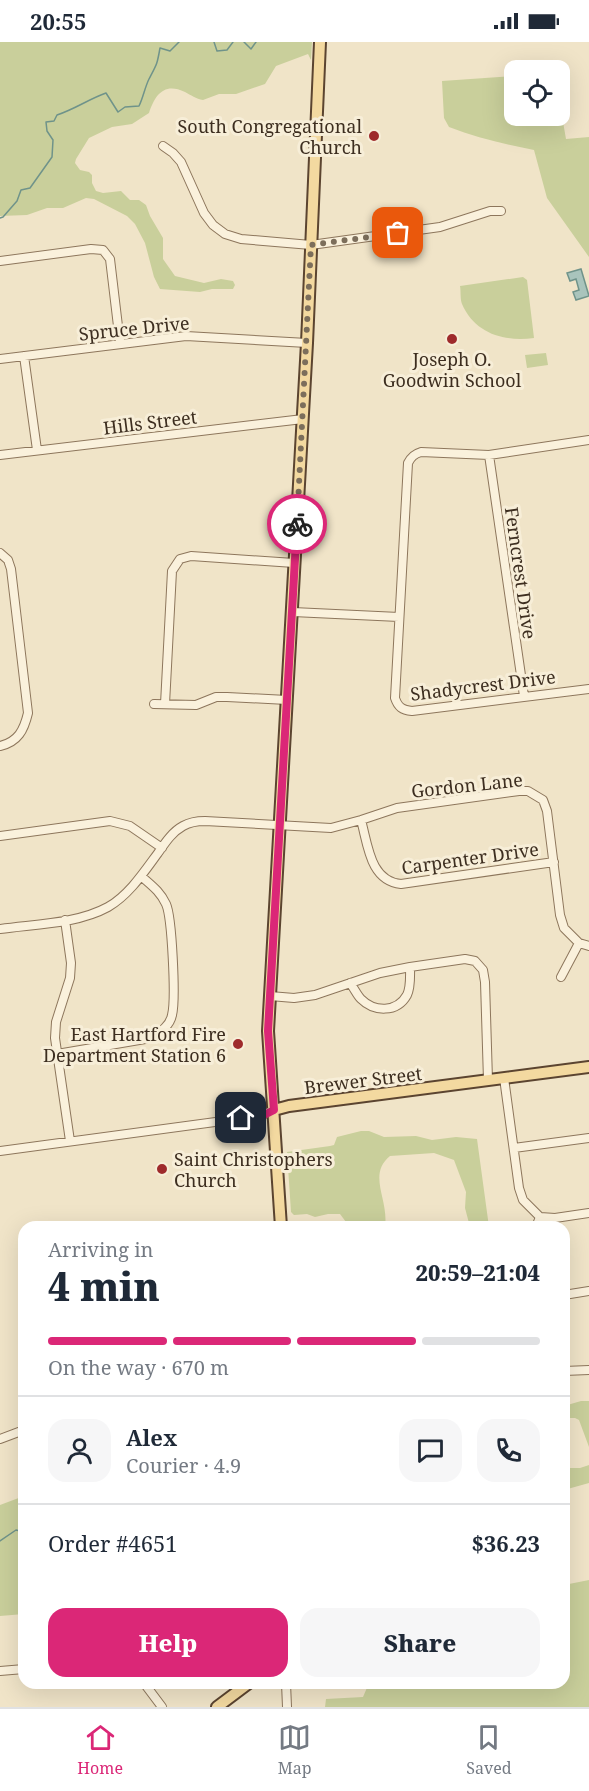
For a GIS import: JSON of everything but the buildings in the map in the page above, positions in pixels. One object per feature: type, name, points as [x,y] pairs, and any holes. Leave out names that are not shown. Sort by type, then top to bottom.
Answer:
[{"type":"main road","points":[[281,1221],[268,1049],[307,343],[321,42]]},
{"type":"main road","name":"Brewer Street","points":[[274,1110],[289,1106],[589,1067]]},
{"type":"main road","points":[[217,1707],[241,1689]]},
{"type":"street","points":[[164,146],[181,162],[204,213],[213,225],[225,234],[241,239],[311,245],[441,226],[490,212],[501,212]]},
{"type":"street","points":[[0,261],[91,249],[103,250],[110,259],[120,343]]},
{"type":"street","name":"Spruce Drive","points":[[0,358],[186,336],[307,343]]},
{"type":"street","points":[[24,356],[37,450]]},
{"type":"street","name":"Hills Street","points":[[0,455],[303,419]]},
{"type":"street","points":[[292,612],[399,617],[408,463],[415,454],[421,452],[489,455],[589,443]]},
{"type":"street","name":"Ferncrest Drive","points":[[489,455],[524,696]]},
{"type":"street","points":[[0,553],[8,560],[11,569],[28,713],[24,728],[17,738],[0,746]]},
{"type":"street","points":[[165,704],[172,571],[180,559],[191,556],[294,563]]},
{"type":"street","name":"Shadycrest Drive","points":[[399,617],[395,698],[398,706],[404,710],[412,711],[589,689]]},
{"type":"street","points":[[154,704],[195,705],[216,697],[287,700]]},
{"type":"street","name":"Gordon Lane","points":[[0,929],[94,914],[110,906],[141,876],[169,837],[180,827],[192,822],[331,828],[397,808],[519,790],[528,791],[543,800],[547,811],[560,915],[564,928],[579,943]]},
{"type":"street","name":"Carpenter Drive","points":[[361,820],[374,866],[381,877],[391,883],[401,884],[554,862]]},
{"type":"street","points":[[0,836],[110,821],[130,826],[162,848]]},
{"type":"street","points":[[57,1054],[151,1038],[164,1029],[172,1017],[174,1002],[170,920],[167,906],[159,892],[141,876]]},
{"type":"street","points":[[65,920],[71,963],[67,992],[56,1022],[57,1054],[69,1141]]},
{"type":"street","points":[[561,977],[579,943],[589,946]]},
{"type":"street","points":[[270,996],[294,998],[410,967],[465,959],[475,961],[483,970],[485,982],[489,1080]]},
{"type":"street","points":[[350,983],[362,999],[373,1007],[385,1010],[398,1005],[406,996],[410,982],[410,967]]},
{"type":"street","points":[[504,1078],[519,1188],[523,1200],[540,1217],[555,1218],[589,1213]]},
{"type":"street","name":"Brewer Street","points":[[0,1151],[260,1116],[274,1110]]},
{"type":"street","points":[[514,1148],[589,1138]]},
{"type":"street","points":[[538,1221],[540,1217]]},
{"type":"street","points":[[570,1294],[589,1291]]},
{"type":"street","points":[[570,1371],[589,1370]]},
{"type":"street","points":[[0,1439],[18,1432]]},
{"type":"street","points":[[0,1671],[18,1670]]},
{"type":"street","points":[[148,1689],[162,1707]]},
{"type":"street","points":[[286,1689],[287,1707]]},
{"type":"green space","points":[[0,42],[312,42],[311,60],[308,54],[276,66],[265,84],[236,94],[219,94],[203,100],[178,89],[161,92],[149,113],[132,124],[112,127],[89,138],[76,159],[75,163],[80,170],[92,175],[92,183],[96,191],[103,193],[121,191],[130,200],[139,200],[146,205],[163,238],[163,259],[175,276],[204,283],[221,279],[233,281],[235,285],[233,289],[212,289],[200,292],[160,289],[154,277],[145,243],[135,224],[127,216],[94,199],[86,198],[63,208],[47,208],[27,215],[0,216]]},
{"type":"green space","points":[[504,77],[504,126],[564,126],[566,139],[589,137],[589,257],[547,198],[534,150],[449,127],[444,118],[442,81]]},
{"type":"green space","points":[[523,277],[527,280],[534,338],[512,339],[492,334],[475,323],[461,302],[460,286]]},
{"type":"green space","points":[[546,353],[548,365],[527,368],[525,355]]},
{"type":"green space","points":[[369,1131],[384,1137],[416,1136],[432,1140],[456,1137],[477,1139],[488,1221],[468,1221],[465,1208],[466,1192],[454,1160],[434,1153],[390,1156],[383,1163],[379,1179],[385,1221],[345,1221],[340,1214],[315,1217],[307,1214],[294,1215],[291,1212],[287,1152],[334,1145],[337,1137]]},
{"type":"green space","points":[[589,1401],[589,1447],[579,1420],[570,1418],[570,1404]]},
{"type":"green space","points":[[589,1465],[589,1483],[570,1488],[570,1468]]},
{"type":"green space","points":[[18,1498],[18,1614],[0,1616],[0,1505]]},
{"type":"green space","points":[[589,1580],[589,1707],[325,1707],[326,1699],[363,1697],[366,1689],[570,1689],[570,1584]]},
{"type":"water","points":[[581,269],[589,296],[576,300],[573,292],[579,290],[576,279],[570,281],[567,273]]},
{"type":"waterway","points":[[0,218],[17,201],[21,190],[30,188],[52,157],[53,140],[47,131],[46,122],[54,121],[57,115],[106,93],[118,112],[125,107],[139,106],[160,48],[170,51],[179,42]]},
{"type":"waterway","points":[[214,42],[217,51],[227,50],[233,42]]},
{"type":"waterway","points":[[244,42],[251,49],[256,42]]},
{"type":"waterway","points":[[0,1541],[18,1530]]},
{"type":"way so far","points":[[297,524],[311,245],[398,233]]},
{"type":"place","name":"South Congregational Church","points":[[374,136]]},
{"type":"place","name":"Joseph O. Goodwin School","points":[[452,339]]},
{"type":"place","name":"East Hartford Fire Department Station 6","points":[[238,1044]]},
{"type":"place","name":"Saint Christophers Church","points":[[162,1169]]},
{"type":"route","points":[[241,1118],[264,1115],[274,1110],[268,1031],[297,524]]}]
